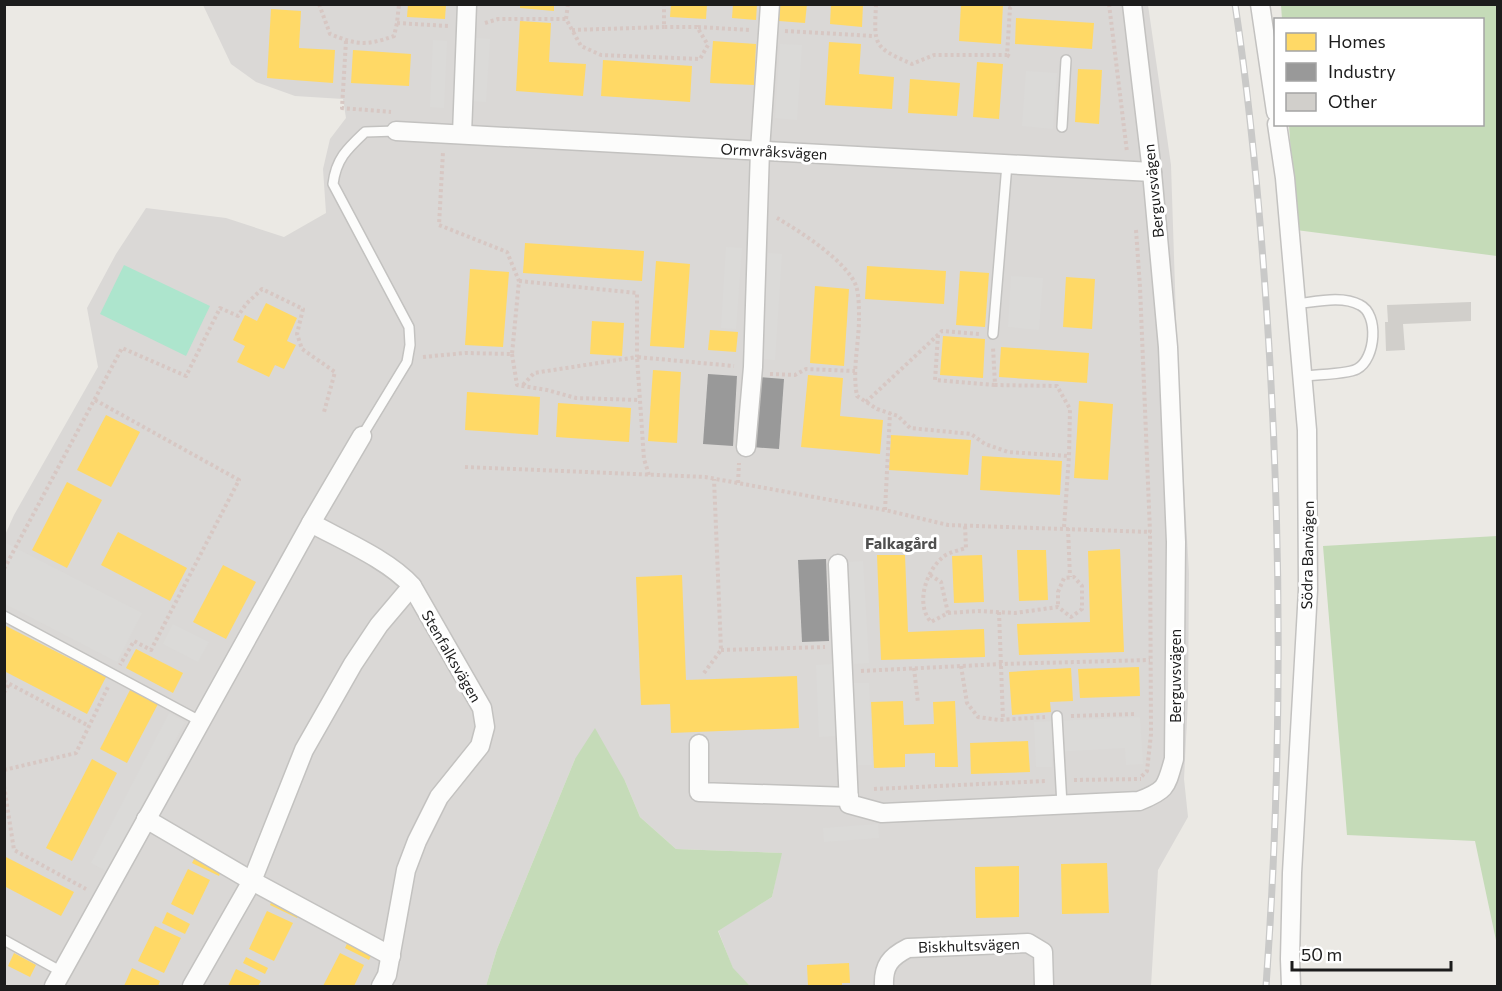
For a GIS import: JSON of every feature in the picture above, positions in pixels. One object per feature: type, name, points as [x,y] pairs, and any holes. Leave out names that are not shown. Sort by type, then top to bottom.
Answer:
[{"type":"street","points":[[462,134],[467,4]]},
{"type":"street","points":[[746,447],[752,370],[760,150],[770,4]]},
{"type":"street","name":"Berguvsvägen","points":[[1132,4],[1152,172],[1168,347],[1175,533],[1174,759],[1167,782],[1158,794]]},
{"type":"street","points":[[1260,4],[1274,105]]},
{"type":"street","name":"Södra Banvägen","points":[[1277,126],[1285,178],[1307,430],[1308,590],[1292,873],[1291,987]]},
{"type":"street","name":"Ormvråksvägen","points":[[396,131],[1152,172]]},
{"type":"street","points":[[58,980],[200,721],[362,436]]},
{"type":"street","name":"Stenfalksvägen","points":[[311,523],[403,576],[412,586],[482,708],[485,728],[480,746],[440,797],[417,841],[406,870],[387,975],[381,987]]},
{"type":"street","points":[[838,564],[849,804],[882,813],[1139,801],[1158,794]]},
{"type":"street","points":[[192,987],[252,881],[304,750],[353,664],[379,625],[412,586]]},
{"type":"street","points":[[699,744],[699,792],[849,794]]},
{"type":"street","points":[[146,819],[252,881],[391,956]]},
{"type":"street","name":"Biskhultsvägen","points":[[884,987],[884,973],[894,955],[908,948],[1028,943],[1043,952],[1044,987]]},
{"type":"lane","points":[[1062,127],[1066,60]]},
{"type":"lane","points":[[362,436],[407,358],[410,345],[409,327],[333,184],[340,157],[365,132],[396,131]]},
{"type":"lane","points":[[993,334],[1007,164]]},
{"type":"lane","points":[[1296,304],[1336,301],[1360,304],[1367,310],[1373,334],[1372,350],[1367,361],[1356,370],[1302,376]]},
{"type":"lane","points":[[4,616],[200,721]]},
{"type":"lane","points":[[1057,716],[1062,805]]},
{"type":"lane","points":[[4,940],[58,980]]},
{"type":"path","points":[[320,4],[330,34],[346,41],[373,43],[393,36],[399,4]]},
{"type":"path","points":[[567,4],[566,19],[581,46],[602,55],[700,59],[708,45],[697,27]]},
{"type":"path","points":[[664,4],[664,27]]},
{"type":"path","points":[[876,4],[874,36],[885,52],[912,64],[934,55],[1007,55],[1012,58]]},
{"type":"path","points":[[1007,55],[1010,8],[1014,4]]},
{"type":"path","points":[[1109,4],[1125,145],[1131,171]]},
{"type":"path","points":[[397,23],[466,27],[498,20],[566,19]]},
{"type":"path","points":[[571,30],[697,27],[874,36]]},
{"type":"path","points":[[346,41],[342,108],[395,112]]},
{"type":"path","points":[[444,133],[439,225],[507,252],[519,281],[512,354],[517,385],[576,398],[640,400]]},
{"type":"path","points":[[758,207],[803,232],[842,266],[856,285],[859,318],[855,371],[857,396],[877,409],[898,416],[910,428],[971,434],[985,444],[1008,452],[1069,456]]},
{"type":"path","points":[[849,794],[1140,778],[1147,771],[1151,734],[1150,532],[1136,230]]},
{"type":"path","points":[[519,281],[637,293],[637,357],[644,459],[649,475]]},
{"type":"path","points":[[4,569],[122,348],[186,376],[220,308],[238,316],[246,304],[262,289],[303,309],[297,334],[302,348],[335,372],[324,412]]},
{"type":"path","points":[[866,402],[942,331],[993,334],[995,385]]},
{"type":"path","points":[[938,335],[935,380],[995,385],[1057,386],[1070,410],[1066,527],[1070,577]]},
{"type":"path","points":[[407,358],[465,353],[512,354]]},
{"type":"path","points":[[523,386],[534,373],[637,357],[795,375],[806,369],[855,371]]},
{"type":"path","points":[[4,770],[76,753],[114,675],[134,641],[151,650],[239,480],[95,400]]},
{"type":"path","points":[[885,510],[890,413]]},
{"type":"path","points":[[465,467],[714,479],[885,510],[948,525],[1066,527],[1175,533]]},
{"type":"path","points":[[704,673],[720,651],[714,479]]},
{"type":"path","points":[[965,525],[966,548],[944,556],[930,575],[921,602],[925,615],[931,622],[948,613],[978,611],[1015,613],[1058,607],[1071,617],[1082,609],[1082,586],[1074,577],[1064,578],[1058,592],[1058,607]]},
{"type":"path","points":[[930,575],[941,582],[948,613]]},
{"type":"path","points":[[999,612],[1003,720]]},
{"type":"path","points":[[720,651],[842,647]]},
{"type":"path","points":[[843,672],[1002,664],[1175,660]]},
{"type":"path","points":[[961,666],[967,703],[978,717],[1003,720],[1135,714]]},
{"type":"path","points":[[914,668],[918,703]]},
{"type":"path","points":[[4,693],[7,682],[89,726]]},
{"type":"path","points":[[1140,778],[1158,794]]},
{"type":"path","points":[[4,786],[14,850],[103,898]]},
{"type":"shaded area","points":[[203,5],[1148,5],[1171,165],[1178,379],[1189,573],[1188,700],[1184,779],[1188,817],[1158,870],[1151,986],[750,986],[733,969],[718,930],[772,897],[781,853],[676,849],[640,817],[625,781],[575,759],[497,949],[486,986],[5,986],[5,535],[14,515],[98,367],[87,308],[116,254],[146,208],[226,218],[284,237],[326,213],[323,169],[330,139],[346,118],[343,99],[295,96],[256,82],[231,64]]},
{"type":"shaded area","points":[[476,38],[490,39],[486,102],[472,101]]},
{"type":"shaded area","points":[[433,40],[447,41],[444,108],[430,107]]},
{"type":"shaded area","points":[[780,44],[802,45],[797,120],[775,118]]},
{"type":"shaded area","points":[[1026,71],[1057,73],[1053,129],[1022,126]]},
{"type":"shaded area","points":[[726,247],[742,248],[736,329],[721,328]]},
{"type":"shaded area","points":[[768,253],[782,254],[775,360],[761,359]]},
{"type":"shaded area","points":[[1011,276],[1043,278],[1039,330],[1008,327]]},
{"type":"shaded area","points":[[4,542],[142,613],[117,662],[5,604]]},
{"type":"shaded area","points":[[863,561],[869,663],[854,664],[848,562]]},
{"type":"shaded area","points":[[173,624],[209,642],[198,662],[163,644]]},
{"type":"shaded area","points":[[833,664],[836,736],[819,737],[816,665]]},
{"type":"shaded area","points":[[853,683],[869,683],[872,765],[856,765]]},
{"type":"shaded area","points":[[169,713],[185,722],[108,872],[91,863]]},
{"type":"shaded area","points":[[1140,717],[1143,764],[1126,765],[1125,748],[1052,752],[1052,767],[1036,767],[1034,722]]},
{"type":"shaded area","points":[[878,824],[879,838],[824,842],[823,828]]},
{"type":"green space","points":[[1281,5],[1497,5],[1497,256],[1296,230],[1289,126],[1484,126],[1484,18],[1282,18]]},
{"type":"green space","points":[[124,265],[210,306],[186,356],[100,314]]},
{"type":"green space","points":[[1498,536],[1497,945],[1475,841],[1347,835],[1323,546]]},
{"type":"green space","points":[[595,728],[625,781],[640,817],[676,849],[782,853],[772,897],[718,931],[733,968],[750,986],[486,986],[497,949],[575,759]]},
{"type":"building: Homes","points":[[408,4],[446,4],[445,19],[407,17]]},
{"type":"building: Homes","points":[[520,4],[554,4],[554,11],[520,8]]},
{"type":"building: Homes","points":[[671,4],[707,4],[706,19],[670,17]]},
{"type":"building: Homes","points":[[733,4],[757,4],[756,20],[732,18]]},
{"type":"building: Homes","points":[[780,4],[807,4],[805,23],[779,21]]},
{"type":"building: Homes","points":[[831,4],[863,4],[862,27],[830,24]]},
{"type":"building: Homes","points":[[961,4],[1003,4],[1001,44],[959,41]]},
{"type":"building: Homes","points":[[271,9],[301,11],[299,48],[335,50],[333,83],[267,78]]},
{"type":"building: Homes","points":[[1016,18],[1094,23],[1092,49],[1015,44]]},
{"type":"building: Homes","points":[[520,21],[551,23],[549,62],[586,64],[583,96],[516,91]]},
{"type":"building: Homes","points":[[713,41],[756,44],[754,85],[710,83]]},
{"type":"building: Homes","points":[[829,42],[861,44],[859,74],[894,77],[892,109],[825,105]]},
{"type":"building: Homes","points":[[353,50],[411,54],[409,86],[351,83]]},
{"type":"building: Homes","points":[[603,60],[692,66],[690,102],[601,96]]},
{"type":"building: Homes","points":[[977,62],[1003,64],[999,119],[973,117]]},
{"type":"building: Homes","points":[[1078,69],[1102,70],[1099,124],[1075,122]]},
{"type":"building: Homes","points":[[910,79],[960,83],[957,116],[908,113]]},
{"type":"building: Homes","points":[[525,243],[644,251],[642,281],[523,273]]},
{"type":"building: Homes","points":[[656,261],[690,264],[684,348],[650,346]]},
{"type":"building: Homes","points":[[867,266],[946,271],[944,304],[865,299]]},
{"type":"building: Homes","points":[[470,269],[509,272],[503,347],[465,345]]},
{"type":"building: Homes","points":[[960,271],[989,273],[985,327],[956,325]]},
{"type":"building: Homes","points":[[1066,277],[1095,279],[1092,329],[1063,327]]},
{"type":"building: Homes","points":[[815,286],[849,289],[844,366],[810,363]]},
{"type":"building: Homes","points":[[266,303],[297,318],[287,341],[296,345],[284,369],[275,365],[269,377],[237,362],[245,346],[233,340],[245,315],[257,321]]},
{"type":"building: Homes","points":[[592,321],[624,323],[622,356],[590,354]]},
{"type":"building: Homes","points":[[710,330],[738,332],[736,352],[708,350]]},
{"type":"building: Homes","points":[[943,336],[985,339],[983,378],[940,375]]},
{"type":"building: Homes","points":[[1001,347],[1089,353],[1087,383],[999,377]]},
{"type":"building: Homes","points":[[653,370],[681,372],[677,443],[648,441]]},
{"type":"building: Homes","points":[[808,375],[843,378],[840,416],[883,420],[880,454],[801,447]]},
{"type":"building: Homes","points":[[467,392],[540,397],[538,435],[465,430]]},
{"type":"building: Homes","points":[[1079,401],[1113,404],[1108,480],[1074,478]]},
{"type":"building: Homes","points":[[558,403],[631,408],[629,442],[556,437]]},
{"type":"building: Homes","points":[[106,415],[140,432],[111,487],[77,470]]},
{"type":"building: Homes","points":[[891,435],[971,440],[968,475],[889,470]]},
{"type":"building: Homes","points":[[982,456],[1062,461],[1060,495],[980,490]]},
{"type":"building: Homes","points":[[67,482],[102,500],[67,568],[32,550]]},
{"type":"building: Homes","points":[[118,532],[187,568],[170,601],[101,565]]},
{"type":"building: Homes","points":[[1120,549],[1124,652],[1019,655],[1017,624],[1090,622],[1088,551]]},
{"type":"building: Homes","points":[[1017,550],[1046,550],[1048,600],[1019,601]]},
{"type":"building: Homes","points":[[877,555],[905,555],[908,632],[984,629],[985,657],[881,660]]},
{"type":"building: Homes","points":[[982,555],[984,602],[954,603],[952,556]]},
{"type":"building: Homes","points":[[223,565],[256,582],[226,639],[193,622]]},
{"type":"building: Homes","points":[[682,575],[686,680],[797,676],[799,728],[671,733],[670,704],[641,705],[636,577]]},
{"type":"building: Homes","points":[[4,625],[106,677],[87,714],[4,671]]},
{"type":"building: Homes","points":[[136,649],[183,673],[173,693],[126,668]]},
{"type":"building: Homes","points":[[1139,667],[1140,696],[1080,698],[1078,669]]},
{"type":"building: Homes","points":[[1071,668],[1073,701],[1050,702],[1051,712],[1012,715],[1009,672]]},
{"type":"building: Homes","points":[[130,690],[158,704],[127,763],[100,749]]},
{"type":"building: Homes","points":[[903,701],[904,725],[934,724],[933,702],[955,701],[958,767],[935,767],[935,753],[905,754],[905,767],[874,768],[871,702]]},
{"type":"building: Homes","points":[[1028,741],[1030,772],[971,774],[970,743]]},
{"type":"building: Homes","points":[[92,759],[117,773],[72,861],[46,848]]},
{"type":"building: Homes","points":[[198,852],[224,865],[219,876],[192,863]]},
{"type":"building: Homes","points":[[4,856],[74,892],[61,916],[4,886]]},
{"type":"building: Homes","points":[[1107,863],[1109,913],[1062,914],[1061,864]]},
{"type":"building: Homes","points":[[1019,866],[1019,917],[976,918],[975,867]]},
{"type":"building: Homes","points":[[188,869],[210,880],[193,915],[171,904]]},
{"type":"building: Homes","points":[[274,896],[302,909],[297,918],[270,905]]},
{"type":"building: Homes","points":[[267,911],[293,923],[274,961],[249,949]]},
{"type":"building: Homes","points":[[167,912],[190,924],[185,934],[162,923]]},
{"type":"building: Homes","points":[[155,926],[181,938],[164,973],[138,961]]},
{"type":"building: Homes","points":[[350,937],[374,949],[369,960],[345,948]]},
{"type":"building: Homes","points":[[14,953],[36,965],[30,977],[8,966]]},
{"type":"building: Homes","points":[[340,953],[364,965],[354,986],[323,986]]},
{"type":"building: Homes","points":[[246,957],[268,968],[265,974],[243,963]]},
{"type":"building: Homes","points":[[849,963],[850,983],[842,983],[842,986],[808,986],[807,965]]},
{"type":"building: Homes","points":[[132,968],[160,981],[158,986],[124,986]]},
{"type":"building: Homes","points":[[236,969],[261,981],[258,986],[228,986]]},
{"type":"building: Industry","points":[[708,374],[737,376],[733,446],[703,444]]},
{"type":"building: Industry","points":[[757,377],[784,379],[779,449],[752,447]]},
{"type":"building: Industry","points":[[826,559],[829,641],[802,642],[798,560]]},
{"type":"building: Other","points":[[1471,302],[1471,321],[1403,324],[1405,350],[1386,351],[1387,305]]},
{"type":"railway","points":[[1235,4],[1261,229],[1277,520],[1277,753],[1266,986]]},
{"type":"district","name":"Falkagård","points":[[901,542]]}]
